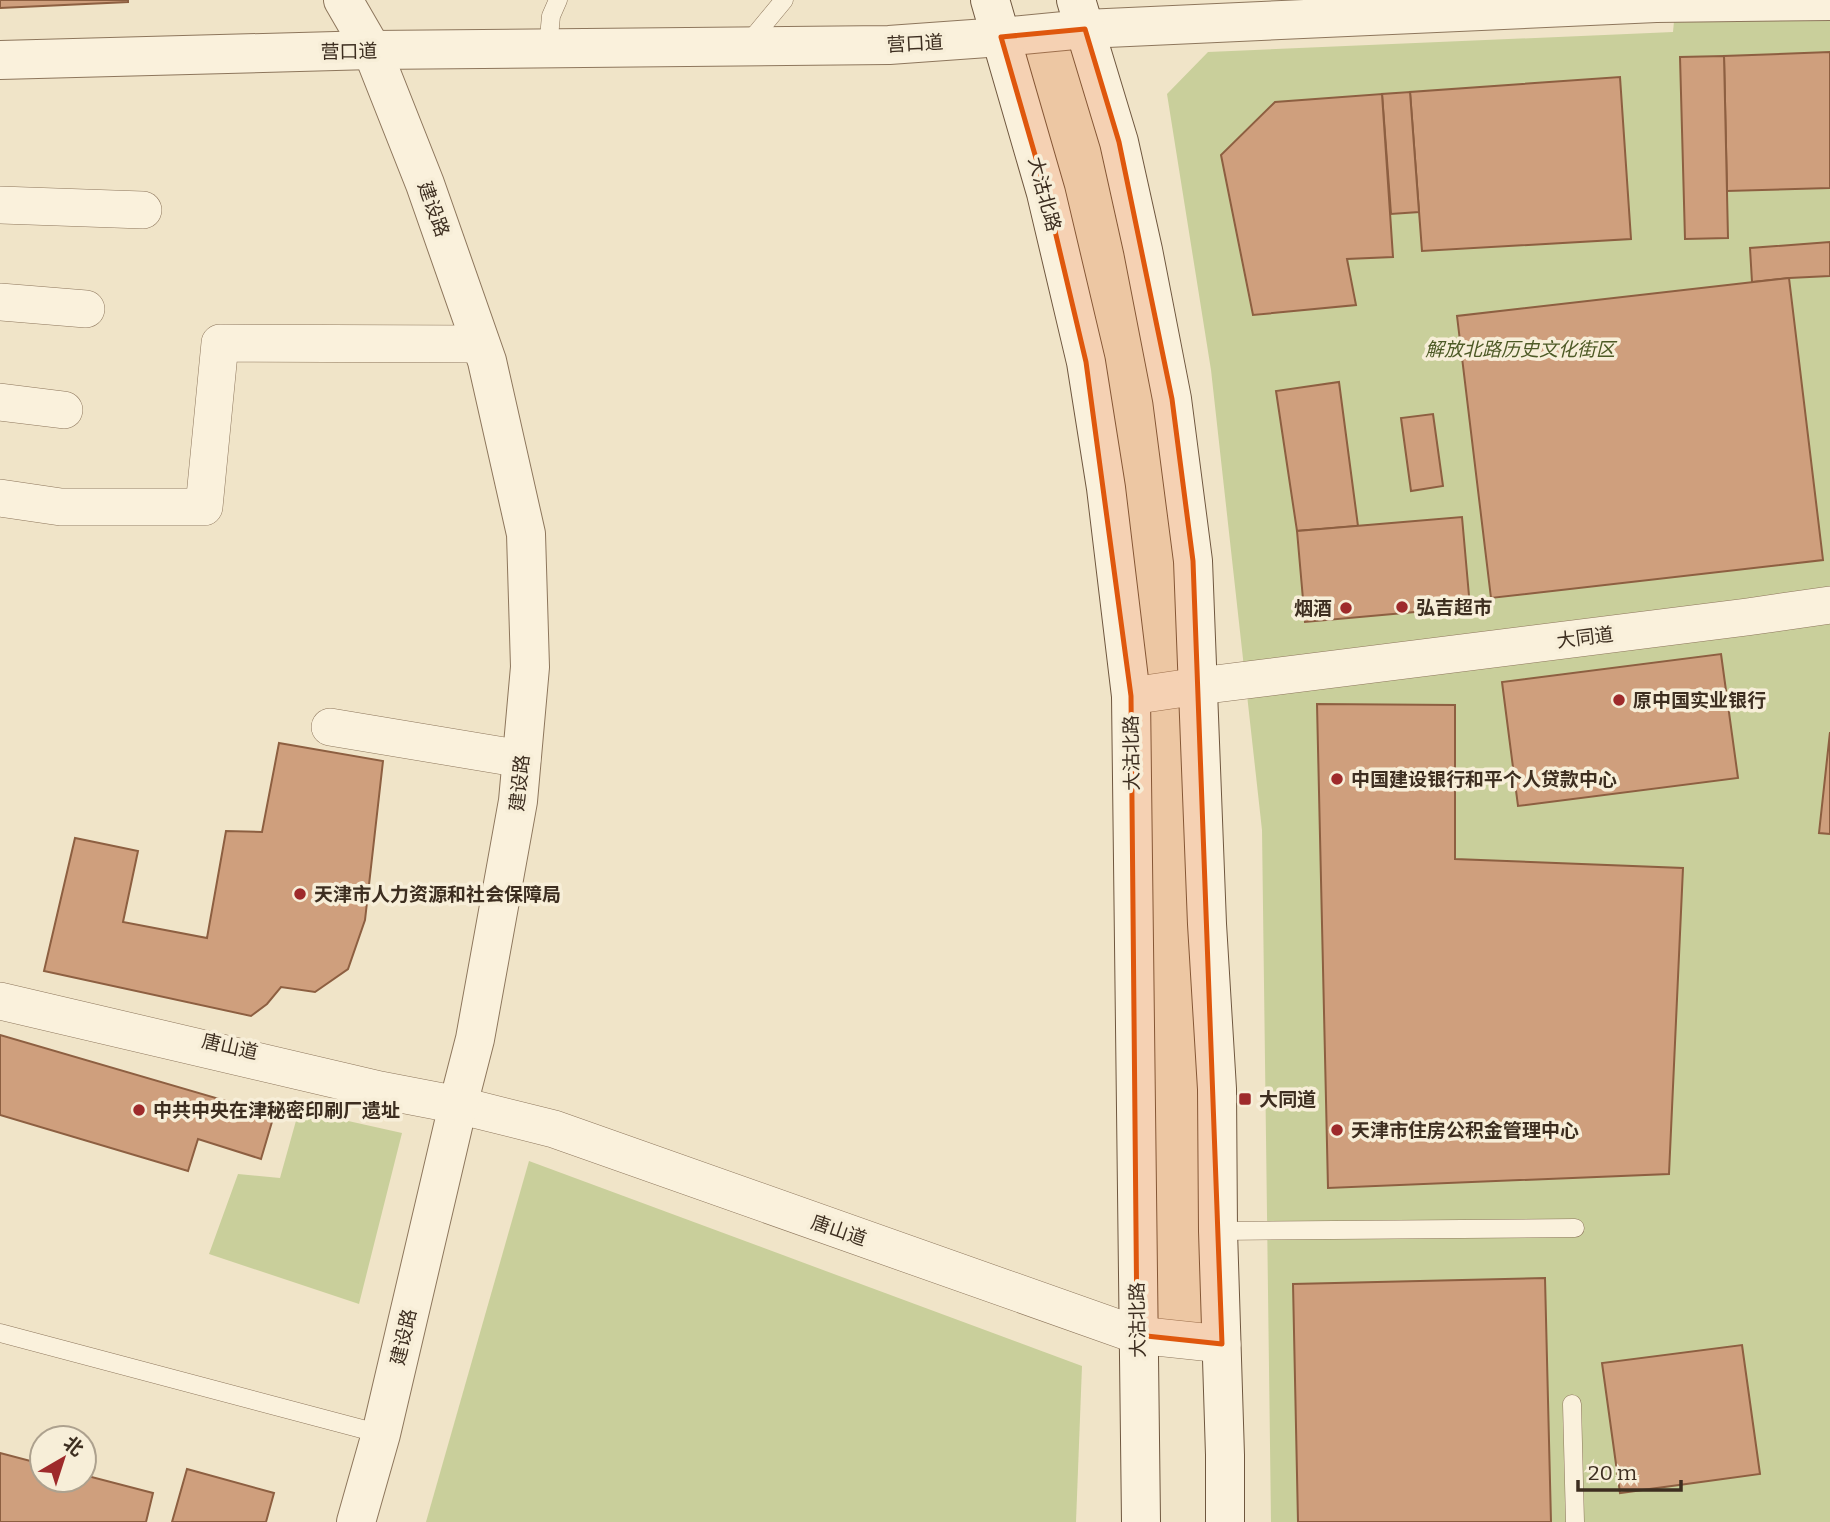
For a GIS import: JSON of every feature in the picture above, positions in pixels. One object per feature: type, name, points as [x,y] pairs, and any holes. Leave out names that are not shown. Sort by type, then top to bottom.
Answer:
[{"type":"street","name":"建设路","points":[[342,0],[372,50],[425,184],[487,361],[526,534],[530,667],[518,801],[475,1039],[381,1434],[356,1522]]},
{"type":"street","name":"大沽北路","points":[[990,0],[1046,193],[1086,362],[1106,488],[1131,696],[1141,1522]]},
{"type":"street","name":"营口道","points":[[0,60],[372,50],[889,45],[1002,37],[1080,15],[1656,2],[1830,1]]},
{"type":"street","points":[[1080,15],[1119,142],[1143,250],[1172,399],[1193,561],[1217,1089],[1225,1522]]},
{"type":"street","points":[[0,205],[144,210]]},
{"type":"street","points":[[0,302],[86,309]]},
{"type":"street","points":[[0,498],[61,506],[204,507],[220,343],[481,344]]},
{"type":"street","points":[[0,402],[64,410]]},
{"type":"street","name":"大同道","points":[[1131,696],[1830,605]]},
{"type":"street","points":[[330,727],[522,758]]},
{"type":"street","name":"唐山道","points":[[0,993],[388,1082],[458,1105]]},
{"type":"street","name":"唐山道","points":[[0,1002],[554,1129],[1137,1335],[1222,1344]]},
{"type":"lane","points":[[548,48],[551,16],[558,0]]},
{"type":"lane","points":[[745,46],[784,0]]},
{"type":"lane","points":[[1218,1231],[1575,1228]]},
{"type":"lane","points":[[0,1333],[381,1434]]},
{"type":"lane","points":[[1572,1404],[1575,1522]]},
{"type":"highlighted area","points":[[1085,29],[1119,142],[1172,399],[1193,561],[1222,1344],[1137,1335],[1131,696],[1086,362],[1046,193],[1001,37]]},
{"type":"green space","name":"解放北路历史文化街区","points":[[1676,0],[1830,0],[1830,1522],[1271,1522],[1262,830],[1211,370],[1167,94],[1208,52],[1673,32]]},
{"type":"green space","points":[[299,1110],[402,1133],[359,1304],[209,1254],[238,1174],[280,1178]]},
{"type":"green space","points":[[529,1161],[1082,1366],[1076,1522],[426,1522]]},
{"type":"building","points":[[0,0],[128,0],[128,2],[0,8]]},
{"type":"building","points":[[1830,52],[1830,188],[1727,191],[1724,56]]},
{"type":"building","points":[[1724,56],[1728,238],[1685,239],[1680,57]]},
{"type":"building","points":[[1620,77],[1631,239],[1422,251],[1410,92]]},
{"type":"building","points":[[1410,92],[1419,212],[1391,214],[1382,94]]},
{"type":"building","points":[[1382,94],[1393,257],[1347,259],[1356,305],[1253,315],[1221,155],[1275,102]]},
{"type":"building","points":[[1830,242],[1830,276],[1752,282],[1750,248]]},
{"type":"building","points":[[1789,278],[1823,560],[1491,598],[1457,316]]},
{"type":"building","points":[[1339,382],[1358,526],[1297,531],[1276,391]]},
{"type":"building","points":[[1433,414],[1443,486],[1411,491],[1401,418]]},
{"type":"building","points":[[1462,517],[1470,607],[1305,622],[1297,531]]},
{"type":"building","points":[[1721,654],[1738,778],[1518,806],[1502,682]]},
{"type":"building","points":[[1317,704],[1455,705],[1455,859],[1683,868],[1669,1174],[1328,1188]]},
{"type":"building","points":[[1830,732],[1830,834],[1819,833]]},
{"type":"building","points":[[279,743],[383,761],[365,920],[348,969],[315,992],[281,987],[267,1004],[251,1016],[44,971],[75,838],[138,851],[123,922],[207,938],[226,831],[262,832]]},
{"type":"building","points":[[0,1035],[274,1115],[261,1159],[198,1139],[188,1171],[0,1115]]},
{"type":"building","points":[[1545,1278],[1551,1522],[1298,1522],[1293,1284]]},
{"type":"building","points":[[1742,1345],[1760,1474],[1620,1493],[1602,1363]]},
{"type":"building","points":[[0,1453],[28,1460],[28,1494],[98,1494],[98,1479],[153,1493],[146,1522],[0,1522]]},
{"type":"building","points":[[187,1469],[274,1493],[266,1522],[172,1522]]},
{"type":"place","name":"弘吉超市","points":[[1402,607]]},
{"type":"place","name":"烟酒","points":[[1346,608]]},
{"type":"place","name":"原中国实业银行","points":[[1619,700]]},
{"type":"place","name":"中国建设银行和平个人贷款中心","points":[[1337,779]]},
{"type":"place","name":"天津市人力资源和社会保障局","points":[[300,894]]},
{"type":"place","name":"大同道","points":[[1245,1099]]},
{"type":"place","name":"中共中央在津秘密印刷厂遗址","points":[[139,1110]]},
{"type":"place","name":"天津市住房公积金管理中心","points":[[1337,1130]]}]
